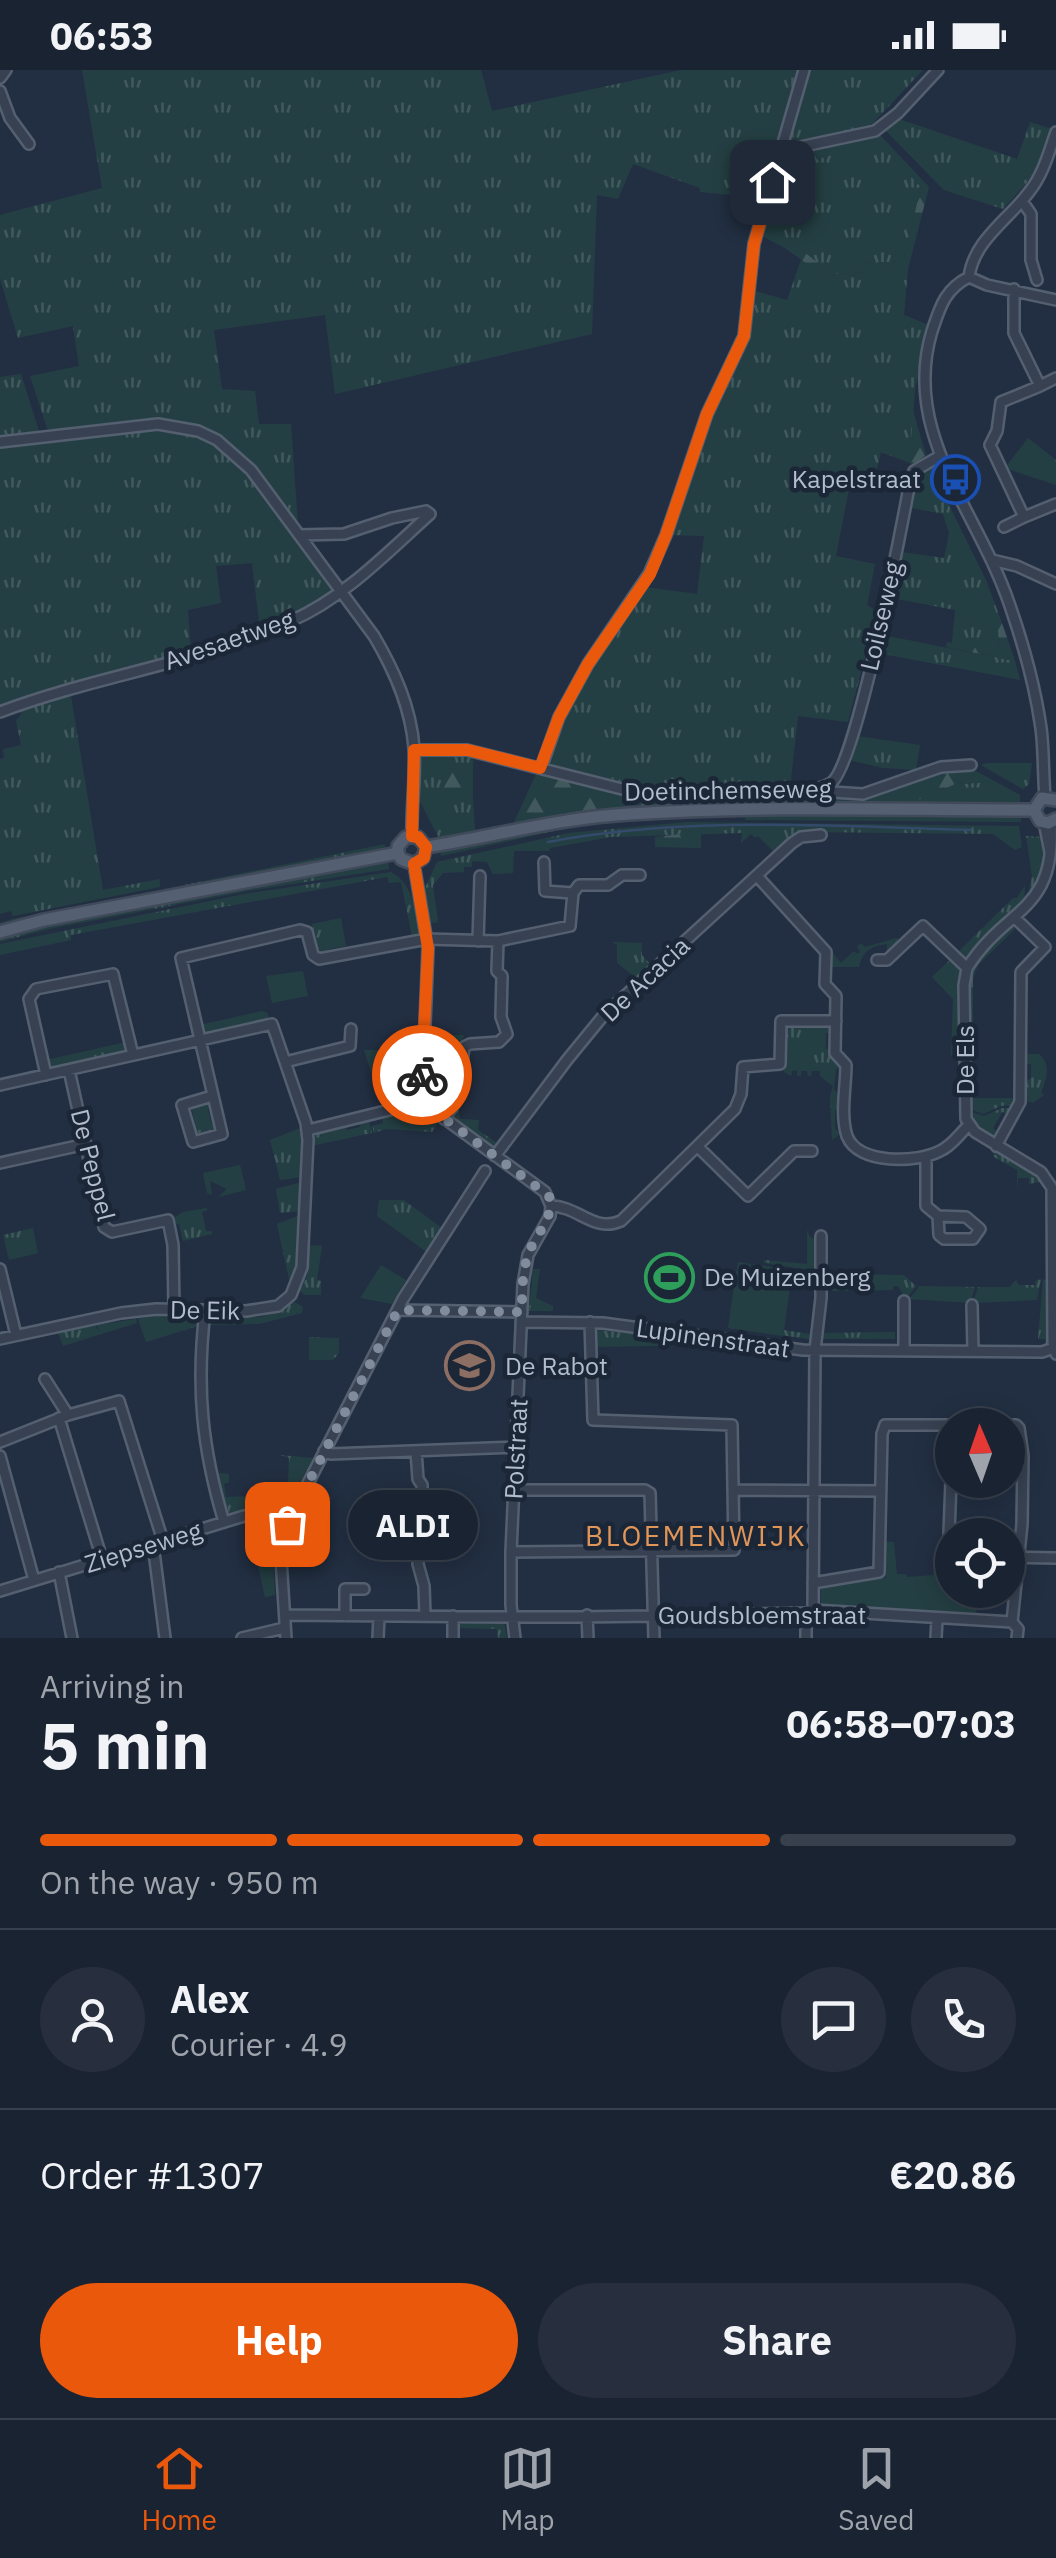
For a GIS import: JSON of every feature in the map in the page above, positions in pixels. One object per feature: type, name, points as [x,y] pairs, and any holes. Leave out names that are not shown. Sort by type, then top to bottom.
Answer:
[{"type":"main road","points":[[1051,798],[1037,802],[1034,810],[1037,818],[1051,821]]},
{"type":"main road","name":"Doetinchemseweg","points":[[426,847],[533,826],[628,814],[1034,810]]},
{"type":"main road","points":[[412,836],[426,847],[424,858],[414,864],[407,863],[398,853],[401,841],[412,836]]},
{"type":"main road","points":[[0,932],[44,920],[398,853]]},
{"type":"street","points":[[0,78],[6,70]]},
{"type":"street","points":[[540,768],[559,717],[588,664],[650,574],[707,414],[744,336],[754,244],[804,70]]},
{"type":"street","points":[[780,151],[875,131],[898,113],[938,70]]},
{"type":"street","points":[[0,91],[10,118],[30,144]]},
{"type":"street","points":[[1051,798],[1043,765],[1036,697],[1008,601],[940,456],[925,404],[924,368],[948,290],[969,277],[978,248],[1022,201],[1039,176],[1056,132]]},
{"type":"street","points":[[1022,201],[1031,214],[1030,260],[1038,280]]},
{"type":"street","points":[[969,277],[987,285],[1056,300]]},
{"type":"street","points":[[1014,290],[1014,333],[1040,386]]},
{"type":"street","points":[[1024,517],[990,444],[997,430],[1001,402],[1056,378]]},
{"type":"street","points":[[0,442],[158,424],[198,431],[234,452],[300,535],[390,662],[409,714],[414,750],[412,836]]},
{"type":"street","name":"Loilseweg","points":[[828,785],[838,777],[848,752],[910,482],[914,471],[940,456]]},
{"type":"street","points":[[1004,527],[1056,504]]},
{"type":"street","name":"Avesaetweg","points":[[0,712],[293,621],[340,590],[430,514],[426,511],[392,518],[344,534],[300,535]]},
{"type":"street","points":[[992,560],[1056,584]]},
{"type":"street","points":[[414,750],[468,750],[652,793],[791,794],[828,785],[832,792],[863,794],[941,767],[971,765]]},
{"type":"street","points":[[1043,765],[1056,762]]},
{"type":"street","points":[[878,960],[887,960],[923,926],[967,968],[1046,883],[1052,855],[1051,821]]},
{"type":"street","name":"De Acacia","points":[[495,1156],[593,1028],[797,839],[821,834]]},
{"type":"street","points":[[544,862],[545,891],[573,893]]},
{"type":"street","points":[[414,864],[427,939],[422,1102]]},
{"type":"street","points":[[212,1096],[182,1105],[193,1142],[222,1134],[181,958],[300,930],[307,932],[313,955],[319,959],[427,939],[498,941],[570,926],[573,893],[579,885],[608,885],[622,875],[640,876]]},
{"type":"street","points":[[478,940],[480,876]]},
{"type":"street","points":[[756,876],[826,952],[826,984],[836,996],[835,1053],[846,1065],[845,1124],[851,1142],[860,1151],[875,1156],[926,1158],[949,1146],[969,1125]]},
{"type":"street","points":[[996,1146],[1020,1102],[1021,972],[1045,947],[1014,918]]},
{"type":"street","points":[[444,1119],[458,1098],[458,1075],[465,1046],[500,1042],[507,1034],[501,1016],[498,941]]},
{"type":"street","name":"De Els","points":[[967,968],[965,1115],[969,1125],[996,1146],[1041,1172],[1052,1188],[1055,1351]]},
{"type":"street","points":[[46,1075],[30,992],[107,973],[116,978],[134,1055]]},
{"type":"street","points":[[422,1102],[545,1192],[551,1206],[569,1209],[596,1224],[617,1224],[738,1104],[743,1067],[780,1064],[781,1021],[836,1022]]},
{"type":"street","name":"De Eik","points":[[0,1339],[99,1316],[174,1309],[270,1308],[284,1301],[296,1286],[302,1267],[308,1130],[272,1024],[200,1040]]},
{"type":"street","points":[[286,1062],[350,1046],[351,1030]]},
{"type":"street","points":[[0,1085],[200,1040]]},
{"type":"street","name":"De Peppel","points":[[69,1070],[107,1231],[168,1220],[173,1245],[174,1309]]},
{"type":"street","points":[[308,1130],[422,1102]]},
{"type":"street","points":[[0,1163],[86,1144]]},
{"type":"street","points":[[698,1147],[748,1196],[794,1151],[812,1152]]},
{"type":"street","points":[[926,1158],[926,1206],[938,1216],[966,1217],[980,1229],[973,1239],[944,1239],[938,1232],[938,1216]]},
{"type":"street","points":[[242,1638],[285,1633],[281,1560],[287,1524],[398,1310],[485,1171]]},
{"type":"street","name":"Polstraat","points":[[516,1638],[512,1552],[522,1317],[528,1255],[550,1216],[551,1206]]},
{"type":"street","points":[[806,1638],[813,1583],[815,1350],[822,1298],[821,1236]]},
{"type":"street","points":[[0,1269],[16,1335]]},
{"type":"street","points":[[904,1301],[904,1351]]},
{"type":"street","points":[[972,1305],[973,1351]]},
{"type":"street","name":"Lupinenstraat","points":[[398,1310],[590,1322],[815,1350],[1055,1351]]},
{"type":"street","points":[[205,1311],[200,1363],[201,1422],[209,1473],[224,1522]]},
{"type":"street","points":[[512,1552],[734,1550],[732,1425],[593,1420],[590,1322]]},
{"type":"street","points":[[44,1378],[64,1417],[102,1559]]},
{"type":"street","points":[[0,1442],[113,1400],[122,1406],[158,1543],[165,1638]]},
{"type":"street","points":[[813,1583],[879,1572],[882,1434],[886,1426],[935,1425]]},
{"type":"street","points":[[324,1451],[332,1454],[517,1447]]},
{"type":"street","points":[[416,1451],[424,1537],[418,1564],[424,1586],[425,1616]]},
{"type":"street","points":[[0,1456],[34,1580]]},
{"type":"street","points":[[514,1490],[650,1493],[654,1638]]},
{"type":"street","points":[[734,1490],[881,1491]]},
{"type":"street","name":"Ziepseweg","points":[[0,1590],[253,1515],[287,1524]]},
{"type":"street","points":[[1025,1558],[1056,1558]]},
{"type":"street","points":[[59,1572],[72,1638]]},
{"type":"street","points":[[345,1616],[345,1588],[364,1589]]},
{"type":"street","points":[[1014,1608],[1012,1622],[1018,1629],[1017,1638]]},
{"type":"street","name":"Goudsbloemstraat","points":[[285,1615],[708,1616],[810,1612],[1012,1622]]},
{"type":"street","points":[[587,1615],[588,1638]]},
{"type":"street","points":[[378,1616],[378,1638]]},
{"type":"street","points":[[453,1616],[453,1638]]},
{"type":"street","points":[[936,1638],[937,1619]]},
{"type":"green space","points":[[82,70],[481,70],[492,111],[681,70],[800,70],[760,198],[700,192],[700,188],[633,164],[618,199],[597,195],[592,334],[335,394],[325,315],[214,330],[222,389],[255,391],[259,424],[291,424],[298,526],[234,448],[194,426],[148,421],[54,432],[47,428],[30,376],[79,366],[73,326],[18,338],[0,279],[0,215],[102,188]]},
{"type":"green space","points":[[806,70],[923,70],[871,125],[784,148]]},
{"type":"green space","points":[[896,118],[1017,159],[1030,122],[1052,129],[1031,178],[1003,209],[944,190],[885,130]]},
{"type":"green space","points":[[879,134],[929,187],[908,269],[822,275],[785,248],[793,243],[823,267],[903,261],[921,187],[879,143],[844,152],[842,145]]},
{"type":"green space","points":[[879,143],[921,187],[903,261],[823,267],[793,243],[785,248],[758,234],[770,190],[776,197],[788,168],[838,153],[836,146],[842,145],[844,151]]},
{"type":"green space","points":[[836,146],[839,153],[788,168],[777,198],[770,190],[781,158]]},
{"type":"green space","points":[[801,260],[822,275],[908,269],[904,315],[929,325],[915,389],[910,463],[881,452],[874,481],[851,478],[836,556],[875,564],[867,605],[877,611],[848,722],[798,716],[790,788],[643,787],[546,763],[578,688],[645,587],[697,594],[704,536],[669,535],[693,459],[746,336],[755,291],[787,300]]},
{"type":"green space","points":[[21,374],[39,431],[0,439],[0,377]]},
{"type":"green space","points":[[913,411],[926,455],[913,465],[910,463]]},
{"type":"green space","points":[[144,428],[196,437],[219,448],[240,465],[335,589],[300,613],[260,630],[252,563],[216,566],[221,603],[188,610],[191,651],[0,707],[0,446]]},
{"type":"green space","points":[[1028,438],[1056,460],[1056,485],[1005,468]]},
{"type":"green space","points":[[927,468],[931,469],[986,580],[1002,623],[892,598],[901,552],[944,558],[949,533],[943,514],[907,507],[916,479]]},
{"type":"green space","points":[[955,614],[1002,623],[1015,661],[946,647],[947,642],[999,651],[998,630],[954,621]]},
{"type":"green space","points":[[954,621],[998,630],[999,652],[952,643]]},
{"type":"green space","points":[[882,635],[1015,661],[1020,680],[878,653]]},
{"type":"green space","points":[[70,690],[103,890],[160,879],[160,887],[13,916],[11,911],[0,914],[3,749],[21,745],[16,721],[21,714],[20,706]]},
{"type":"green space","points":[[856,736],[920,745],[916,770],[849,760]]},
{"type":"green space","points":[[451,752],[473,755],[473,770],[444,768],[444,796],[473,800],[475,832],[439,838],[417,796],[419,757]]},
{"type":"green space","points":[[1032,763],[1029,784],[1023,789],[981,765]]},
{"type":"green space","points":[[444,768],[473,770],[473,800],[444,797]]},
{"type":"green space","points":[[972,769],[996,782],[955,784],[924,799],[668,804],[515,820],[537,772],[659,797],[824,790],[853,798],[947,770]]},
{"type":"green space","points":[[996,782],[1020,795],[1020,803],[819,807],[513,825],[515,820],[578,809],[674,802],[924,799],[955,784]]},
{"type":"green space","points":[[745,815],[1021,815],[1021,822],[745,820]]},
{"type":"green space","points":[[599,821],[441,856],[440,850]]},
{"type":"green space","points":[[687,822],[1019,826],[1022,847],[1015,850],[993,834],[806,832],[791,836],[774,852],[751,834],[741,843],[742,833],[611,837],[549,851],[514,851],[513,873],[493,874],[487,862],[472,861],[472,867],[464,867],[464,872],[443,873],[433,885],[438,922],[431,923],[423,892],[437,862],[569,833]]},
{"type":"green space","points":[[701,832],[701,848],[655,847],[655,837]]},
{"type":"green space","points":[[1026,836],[1043,837],[1045,857],[1041,877],[1027,900],[1032,876]]},
{"type":"green space","points":[[385,844],[385,848],[166,893],[164,889]]},
{"type":"green space","points":[[388,860],[389,869],[248,891],[0,942],[0,936],[20,930]]},
{"type":"green space","points":[[391,872],[404,883],[412,897],[420,931],[417,936],[412,937],[401,882],[389,883],[387,877],[71,935],[71,940],[0,955],[0,944],[244,894]]},
{"type":"green space","points":[[1025,885],[1024,903],[967,961],[959,959],[957,953],[1017,898]]},
{"type":"green space","points":[[159,890],[158,895],[0,928],[0,923],[12,919]]},
{"type":"green space","points":[[341,918],[346,946],[329,949],[329,955],[319,955],[312,924]]},
{"type":"green space","points":[[1012,925],[1015,929],[978,965],[973,979],[973,1098],[1017,1098],[1014,1105],[983,1114],[968,1108],[968,982],[979,957]]},
{"type":"green space","points":[[897,938],[901,942],[892,950],[887,950],[887,944],[868,950],[859,967],[830,967],[830,950],[841,963],[854,951],[860,952],[857,947],[861,943],[865,947]]},
{"type":"green space","points":[[612,942],[642,943],[642,955],[652,966],[639,980],[617,963],[617,945]]},
{"type":"green space","points":[[951,959],[963,971],[961,1053],[951,1055],[953,999],[932,977]]},
{"type":"green space","points":[[303,971],[308,996],[272,1003],[266,976]]},
{"type":"green space","points":[[262,1011],[270,1021],[207,1034],[200,1025]]},
{"type":"green space","points":[[790,1023],[833,1028],[833,1033],[826,1033],[826,1049],[832,1050],[843,1069],[836,1069],[834,1089],[841,1100],[839,1110],[835,1110],[835,1128],[840,1134],[832,1140],[833,1086],[820,1076],[820,1071],[812,1071],[811,1076],[807,1071],[801,1071],[801,1076],[797,1076],[797,1070],[791,1076],[784,1072],[784,1028]]},
{"type":"green space","points":[[431,1035],[464,1035],[462,1041],[442,1038],[437,1042],[434,1096],[454,1099],[444,1110],[429,1099]]},
{"type":"green space","points":[[127,1042],[124,1054],[57,1069],[49,1067],[46,1060]]},
{"type":"green space","points":[[364,1050],[387,1050],[387,1071],[372,1075]]},
{"type":"green space","points":[[1027,1054],[1039,1054],[1047,1068],[1041,1093],[1044,1095],[1033,1103],[1025,1100],[1025,1080],[1031,1079],[1031,1064],[1025,1064]]},
{"type":"green space","points":[[212,1099],[208,1110],[212,1125],[216,1120],[216,1135],[208,1130],[195,1134],[199,1138],[196,1139],[190,1130],[195,1123],[192,1110],[187,1115],[187,1105]]},
{"type":"green space","points":[[458,1105],[460,1119],[479,1120],[478,1130],[497,1143],[517,1117],[518,1120],[501,1143],[492,1147],[452,1117]]},
{"type":"green space","points":[[420,1108],[440,1121],[432,1132],[386,1129],[374,1133],[372,1126],[383,1123],[382,1117]]},
{"type":"green space","points":[[1013,1108],[1010,1116],[1002,1112],[993,1128],[999,1133],[993,1138],[972,1124],[968,1111],[984,1116]]},
{"type":"green space","points":[[359,1120],[369,1120],[372,1133],[311,1146],[315,1132],[344,1124],[347,1130],[360,1127]]},
{"type":"green space","points":[[303,1127],[302,1177],[280,1180],[270,1140]]},
{"type":"green space","points":[[997,1151],[1038,1174],[1039,1182],[1029,1184],[1029,1178],[1018,1178],[1017,1189],[1017,1170],[994,1157]]},
{"type":"green space","points":[[240,1165],[246,1190],[218,1197],[227,1189],[210,1181],[212,1195],[207,1193],[203,1173]]},
{"type":"green space","points":[[302,1182],[300,1211],[280,1213],[276,1189]]},
{"type":"green space","points":[[379,1200],[404,1200],[443,1229],[428,1253],[377,1216]]},
{"type":"green space","points":[[206,1208],[202,1212],[206,1231],[212,1234],[183,1241],[179,1224],[174,1225],[172,1219],[183,1212]]},
{"type":"green space","points":[[300,1215],[297,1265],[291,1288],[277,1224]]},
{"type":"green space","points":[[33,1228],[38,1253],[9,1260],[3,1235]]},
{"type":"green space","points":[[807,1230],[818,1241],[817,1271],[764,1263],[807,1264]]},
{"type":"green space","points":[[309,1245],[322,1246],[317,1280],[321,1281],[321,1295],[304,1295],[300,1291],[307,1276]]},
{"type":"green space","points":[[738,1262],[751,1264],[750,1276],[753,1264],[818,1274],[818,1283],[791,1280],[784,1330],[810,1334],[809,1339],[728,1328],[737,1325],[729,1326]]},
{"type":"green space","points":[[381,1265],[406,1280],[392,1304],[360,1298]]},
{"type":"green space","points":[[533,1269],[540,1269],[536,1298],[553,1306],[553,1311],[529,1311]]},
{"type":"green space","points":[[736,1271],[791,1279],[783,1336],[728,1328]]},
{"type":"green space","points":[[823,1274],[904,1275],[916,1286],[906,1299],[898,1286],[893,1286],[893,1290],[832,1291],[832,1287],[824,1287]]},
{"type":"green space","points":[[1041,1279],[1037,1300],[973,1303],[978,1287],[1010,1287],[1016,1280],[1019,1285],[1035,1285]]},
{"type":"green space","points":[[1043,1279],[1049,1282],[1049,1340],[1045,1347],[1045,1339],[1038,1339]]},
{"type":"green space","points":[[920,1286],[975,1287],[970,1303],[909,1299]]},
{"type":"green space","points":[[293,1301],[303,1307],[302,1313],[259,1324],[209,1325],[214,1317],[259,1317],[277,1312]]},
{"type":"green space","points":[[155,1315],[192,1316],[198,1326],[146,1342],[138,1319]]},
{"type":"green space","points":[[136,1319],[137,1323],[63,1346],[58,1333],[95,1325],[99,1333],[97,1325]]},
{"type":"green space","points":[[595,1330],[667,1337],[703,1345],[595,1347]]},
{"type":"green space","points":[[895,1332],[895,1339],[820,1339],[820,1333]]},
{"type":"green space","points":[[309,1337],[339,1338],[339,1353],[333,1360],[309,1360]]},
{"type":"green space","points":[[280,1455],[313,1458],[300,1482],[288,1484],[289,1458]]},
{"type":"green space","points":[[229,1474],[229,1482],[224,1484],[226,1497],[272,1495],[274,1514],[257,1508],[229,1513],[216,1476]]},
{"type":"green space","points":[[372,1519],[386,1519],[388,1541],[381,1541],[380,1534],[364,1534],[364,1542],[351,1542],[350,1528],[372,1528]]},
{"type":"green space","points":[[248,1521],[270,1524],[277,1530],[273,1557],[275,1595],[265,1597]]},
{"type":"green space","points":[[886,1542],[894,1542],[897,1574],[933,1575],[935,1561],[935,1608],[977,1608],[976,1615],[821,1604],[821,1587],[886,1578]]},
{"type":"green space","points":[[456,1622],[504,1622],[507,1638],[498,1638],[497,1629],[460,1628],[456,1638]]},
{"type":"waterway","points":[[548,842],[705,826],[970,830]]},
{"type":"way so far","points":[[287,1524],[398,1310],[522,1312],[525,1267],[533,1243],[550,1216],[549,1196],[422,1102],[422,1075]]},
{"type":"place","name":"Kapelstraat","points":[[956,479]]},
{"type":"place","name":"De Muizenberg","points":[[669,1277]]},
{"type":"place","name":"De Rabot","points":[[470,1366]]},
{"type":"place","name":"ALDI","points":[[287,1524]]},
{"type":"district","name":"BLOEMENWIJK","points":[[696,1536]]},
{"type":"route","points":[[422,1075],[428,948],[414,864],[424,858],[426,847],[412,836],[414,750],[468,750],[540,768],[559,717],[588,664],[650,574],[666,535],[707,414],[744,336],[754,244],[772,182]]}]
